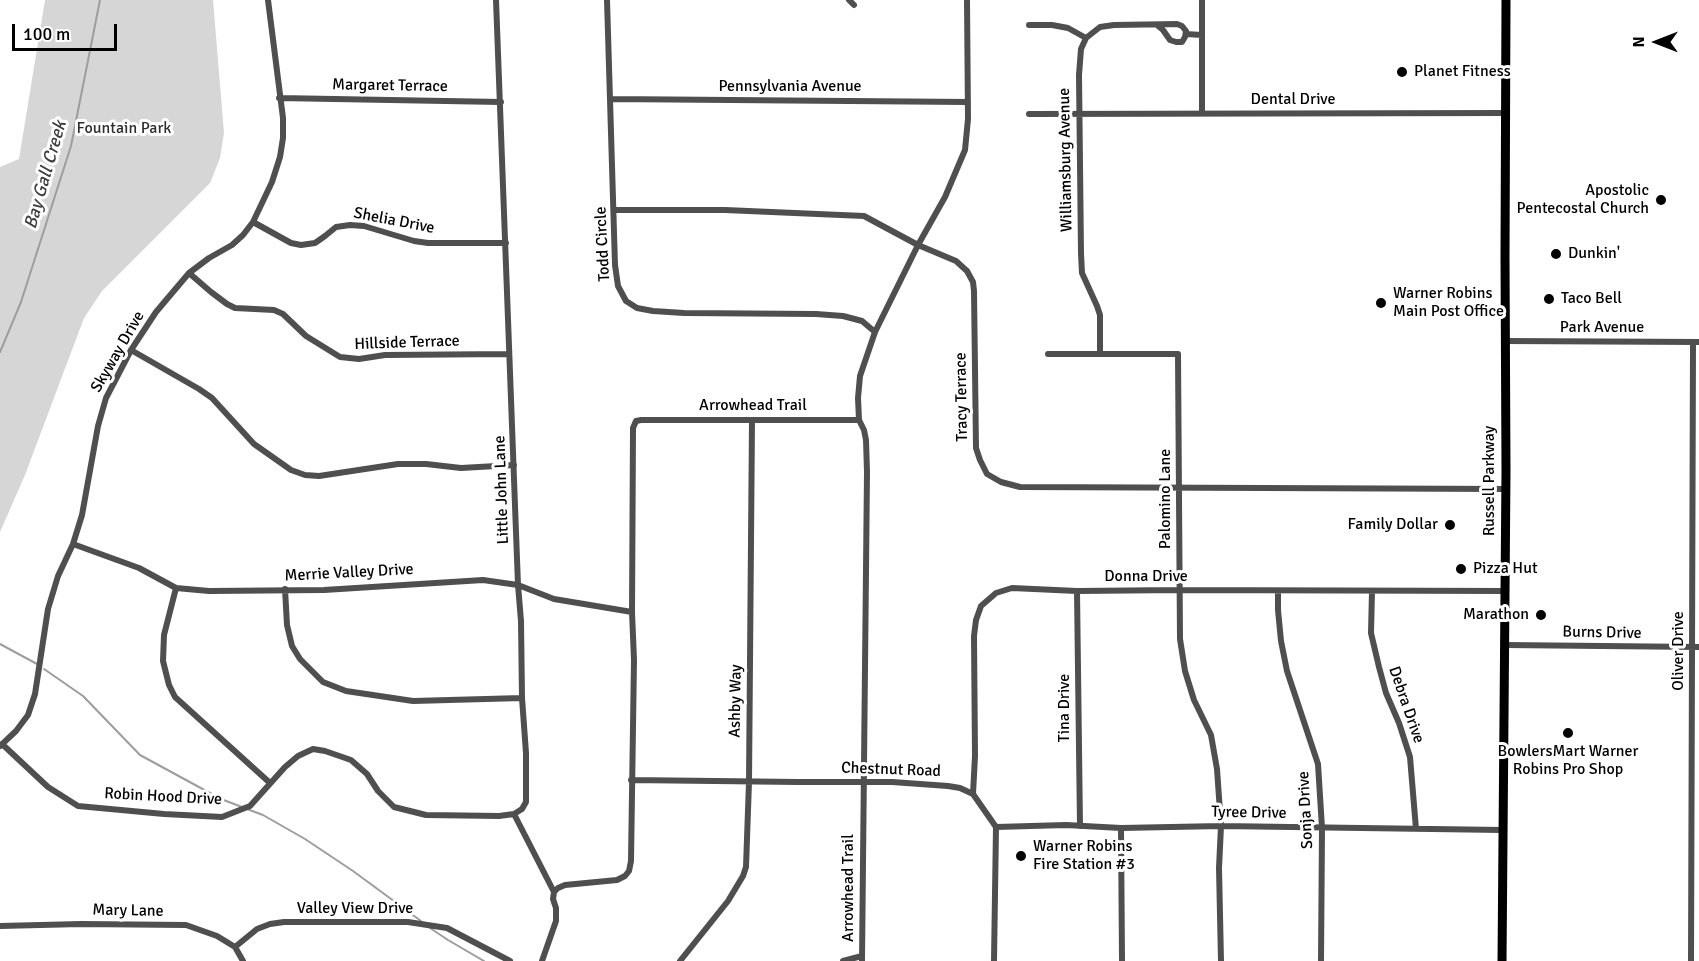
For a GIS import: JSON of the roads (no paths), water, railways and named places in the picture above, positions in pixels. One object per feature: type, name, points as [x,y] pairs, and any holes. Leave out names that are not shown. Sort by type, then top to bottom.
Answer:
[{"type":"main road","name":"Russell Parkway","points":[[1502,961],[1506,489],[1506,0]]},
{"type":"street","name":"Skyway Drive","points":[[1,745],[28,715],[35,694],[48,609],[58,576],[73,544],[86,497],[95,441],[106,398],[131,350],[156,312],[189,273],[232,245],[243,235],[253,222],[272,182],[280,157],[283,118],[268,0]]},
{"type":"street","name":"Little John Lane","points":[[496,0],[507,243],[522,698],[526,753],[526,802],[522,809],[514,814]]},
{"type":"street","name":"Todd Circle","points":[[607,0],[615,265],[618,286],[626,301],[637,308],[653,311],[843,316],[862,321],[875,332]]},
{"type":"street","points":[[859,420],[860,376],[875,332],[918,245],[945,197],[962,157],[967,135],[967,0]]},
{"type":"street","points":[[1202,0],[1202,113]]},
{"type":"street","points":[[1029,25],[1068,28],[1086,38],[1100,27],[1114,25],[1177,24],[1182,26],[1186,34]]},
{"type":"street","points":[[1157,26],[1170,40],[1176,42],[1182,42],[1186,34]]},
{"type":"street","points":[[1186,34],[1202,35]]},
{"type":"street","name":"Williamsburg Avenue","points":[[1086,38],[1081,50],[1080,63],[1081,254],[1082,273],[1100,315],[1100,354]]},
{"type":"street","name":"Margaret Terrace","points":[[279,98],[501,102]]},
{"type":"street","name":"Pennsylvania Avenue","points":[[611,99],[968,102]]},
{"type":"street","name":"Dental Drive","points":[[1029,114],[1506,113]]},
{"type":"street","name":"Tracy Terrace","points":[[615,210],[725,210],[864,216],[918,245],[956,261],[967,271],[973,282],[976,448],[987,474],[1001,482],[1020,487],[1506,489]]},
{"type":"street","name":"Shelia Drive","points":[[253,222],[291,243],[301,245],[315,243],[336,227],[350,225],[364,226],[428,243],[507,243]]},
{"type":"street","name":"Hillside Terrace","points":[[189,273],[235,308],[274,310],[283,314],[306,336],[340,357],[360,359],[385,355],[509,354]]},
{"type":"street","name":"Park Avenue","points":[[1505,341],[1696,342]]},
{"type":"street","name":"Oliver Drive","points":[[1690,961],[1695,755],[1696,342]]},
{"type":"street","points":[[131,350],[212,398],[254,444],[291,470],[305,475],[319,476],[398,464],[426,464],[460,468],[514,465]]},
{"type":"street","points":[[1048,354],[1100,354]]},
{"type":"street","name":"Palomino Lane","points":[[1100,354],[1178,354],[1180,639],[1185,671],[1194,700],[1211,735],[1217,769],[1221,826],[1219,868],[1221,961]]},
{"type":"street","name":"Arrowhead Trail","points":[[554,892],[565,885],[617,880],[629,871],[634,660],[633,428],[636,422],[641,420],[859,420],[866,440],[867,471],[862,959]]},
{"type":"street","name":"Ashby Way","points":[[680,961],[728,901],[743,876],[747,855],[752,420]]},
{"type":"street","name":"Merrie Valley Drive","points":[[73,544],[139,568],[176,588],[208,591],[324,590],[483,580],[518,585],[554,598],[632,612]]},
{"type":"street","points":[[176,588],[164,635],[163,661],[169,686],[175,697],[270,783]]},
{"type":"street","name":"Donna Drive","points":[[973,794],[974,636],[981,606],[996,593],[1012,588],[1077,591],[1505,591]]},
{"type":"street","points":[[285,589],[287,624],[292,646],[300,659],[323,682],[346,691],[413,701],[522,698]]},
{"type":"street","name":"Tina Drive","points":[[1077,591],[1080,826]]},
{"type":"street","name":"Sonja Drive","points":[[1278,591],[1281,641],[1287,671],[1318,764],[1322,828],[1321,961]]},
{"type":"street","name":"Debra Drive","points":[[1372,591],[1371,633],[1386,693],[1410,757],[1416,829]]},
{"type":"street","name":"Burns Drive","points":[[1505,645],[1696,648]]},
{"type":"street","name":"Robin Hood Drive","points":[[1,745],[48,787],[78,806],[222,817],[250,806],[298,756],[313,749],[351,760],[367,774],[378,791],[394,807],[426,815],[499,816],[514,814]]},
{"type":"street","name":"Chestnut Road","points":[[631,780],[863,781],[948,786],[973,794]]},
{"type":"street","points":[[973,794],[996,826],[994,961]]},
{"type":"street","points":[[514,814],[554,892],[556,921],[542,961]]},
{"type":"street","name":"Tyree Drive","points":[[996,826],[1502,830]]},
{"type":"street","points":[[1121,828],[1122,961]]},
{"type":"street","name":"Valley View Drive","points":[[235,947],[257,929],[270,924],[408,922],[447,928],[510,961]]},
{"type":"street","name":"Mary Lane","points":[[0,926],[186,925],[218,936],[235,947]]},
{"type":"street","points":[[235,947],[243,961]]},
{"type":"street","points":[[843,961],[862,959]]},
{"type":"waterway","name":"Bay Gall Creek","points":[[0,352],[21,302],[71,146],[100,0]]},
{"type":"waterway","points":[[0,644],[37,664]]},
{"type":"waterway","points":[[44,669],[83,696],[140,755],[221,799],[242,807]]},
{"type":"waterway","points":[[247,809],[263,815],[305,839],[421,921]]},
{"type":"waterway","points":[[430,928],[484,961]]},
{"type":"place","name":"Planet Fitness","points":[[1402,72]]},
{"type":"place","name":"Apostolic Pentecostal Church","points":[[1661,200]]},
{"type":"place","name":"Dunkin'","points":[[1556,254]]},
{"type":"place","name":"Taco Bell","points":[[1549,299]]},
{"type":"place","name":"Warner Robins Main Post Office","points":[[1381,303]]},
{"type":"place","name":"Family Dollar","points":[[1450,525]]},
{"type":"place","name":"Pizza Hut","points":[[1461,569]]},
{"type":"place","name":"Marathon","points":[[1541,615]]},
{"type":"place","name":"BowlersMart Warner Robins Pro Shop","points":[[1568,733]]},
{"type":"place","name":"Warner Robins Fire Station #3","points":[[1021,856]]},
{"type":"park label","name":"Fountain Park","points":[[124,129]]}]
